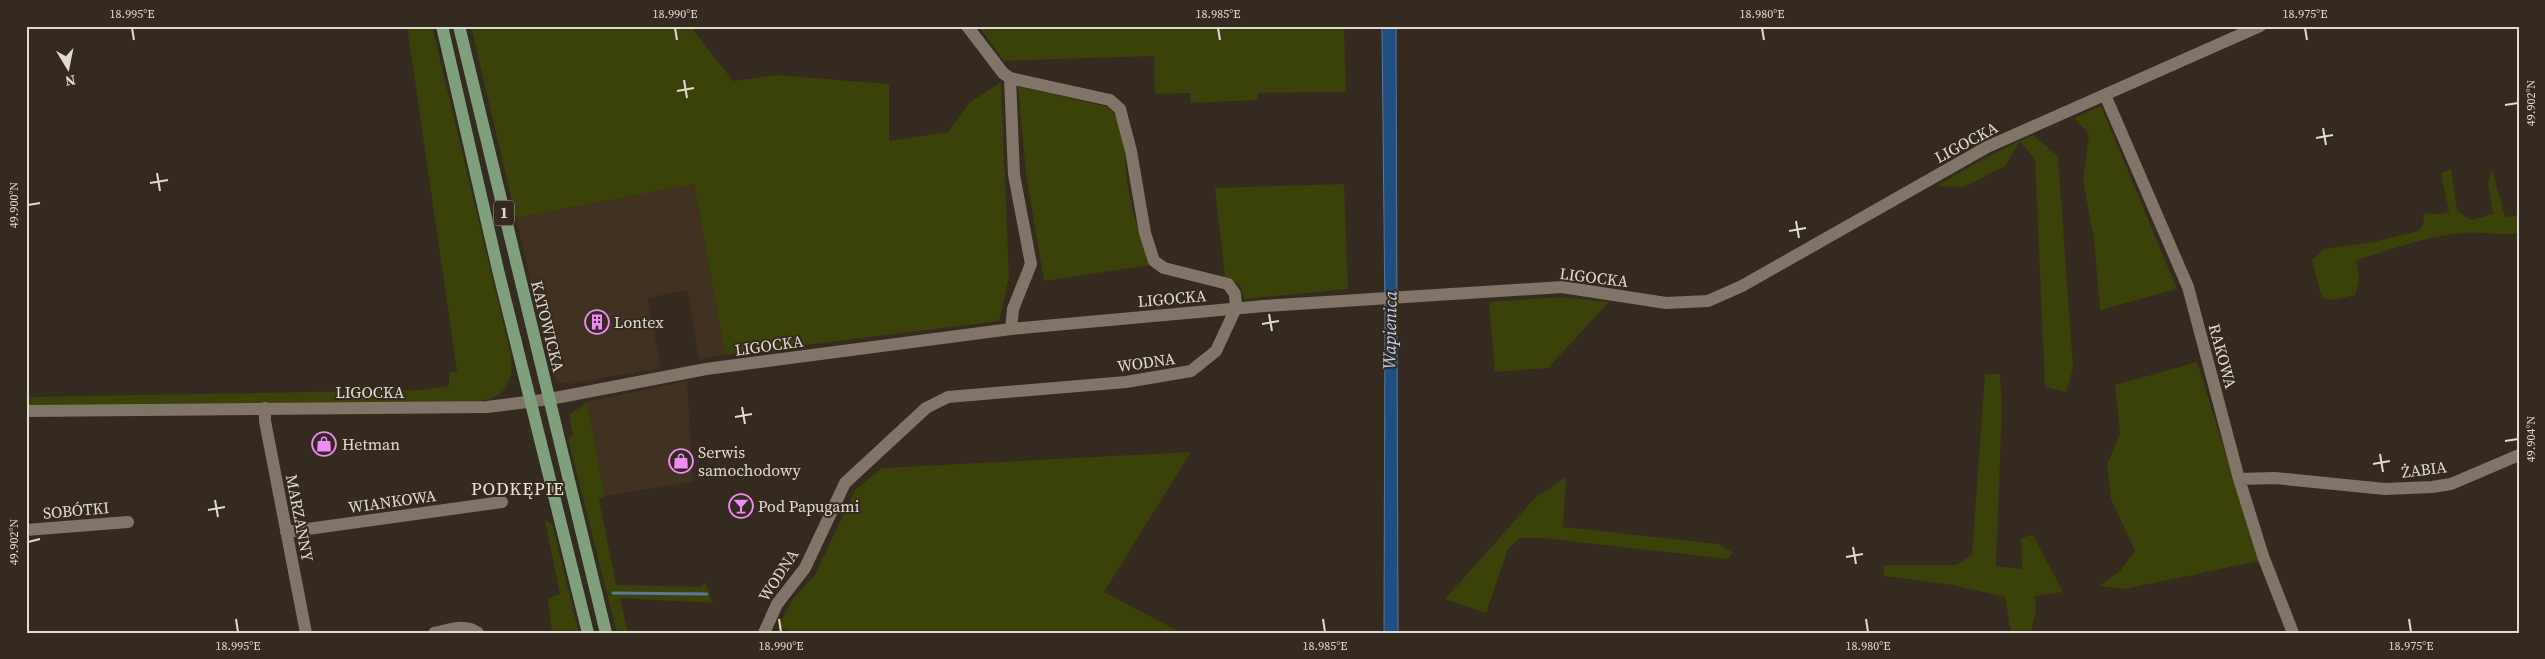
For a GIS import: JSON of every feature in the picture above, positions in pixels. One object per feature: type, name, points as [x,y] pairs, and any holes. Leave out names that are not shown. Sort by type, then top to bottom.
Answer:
[{"type":"main road","name":"1","points":[[442,26],[588,633]]},
{"type":"main road","name":"KATOWICKA","points":[[459,26],[606,633]]},
{"type":"street","points":[[967,26],[1003,73],[1010,78],[1110,100],[1120,109],[1131,151],[1145,233],[1154,261],[1164,268],[1228,284],[1235,294],[1236,308]]},
{"type":"street","name":"LIGOCKA","points":[[26,411],[473,408],[550,399],[706,369],[1011,329],[1236,308],[1366,298],[1562,287],[1666,303],[1708,301],[1742,286],[1987,147],[2260,26]]},
{"type":"street","points":[[1010,78],[1014,175],[1031,264],[1013,310],[1011,329]]},
{"type":"street","name":"RAKOWA","points":[[2105,95],[2188,288],[2239,478],[2263,556],[2293,633]]},
{"type":"street","name":"WODNA","points":[[764,633],[777,604],[805,568],[845,483],[926,408],[948,397],[1126,382],[1191,372],[1216,351],[1236,308]]},
{"type":"street","name":"MARZANNY","points":[[265,408],[264,418],[306,633]]},
{"type":"street","name":"ŻABIA","points":[[2239,478],[2275,478],[2385,489],[2432,487],[2451,484],[2519,455]]},
{"type":"street","name":"WIANKOWA","points":[[286,532],[502,502]]},
{"type":"street","name":"SOBÓTKI","points":[[26,530],[128,522]]},
{"type":"street","points":[[434,633],[461,627],[472,628],[478,633]]},
{"type":"shaded area","name":"Lontex","points":[[694,184],[725,355],[699,359],[688,290],[647,298],[661,368],[569,384],[557,382],[551,369],[516,218]]},
{"type":"shaded area","points":[[687,381],[693,482],[605,496],[587,402]]},
{"type":"green space","points":[[407,26],[432,26],[511,356],[511,373],[502,392],[489,399],[480,401],[26,405],[26,397],[420,390],[449,386],[449,373],[457,371]]},
{"type":"green space","points":[[471,26],[690,26],[733,81],[776,75],[889,84],[889,141],[948,132],[969,103],[1001,82],[1009,277],[999,321],[725,355],[694,184],[516,218]]},
{"type":"green space","points":[[979,26],[1344,26],[1346,92],[1258,93],[1257,100],[1190,103],[1190,93],[1155,94],[1154,56],[1004,61]]},
{"type":"green space","points":[[1018,86],[1108,107],[1114,114],[1122,134],[1132,207],[1150,265],[1044,281],[1026,174]]},
{"type":"green space","points":[[2101,106],[2177,289],[2100,310],[2094,239],[2083,181],[2089,134],[2074,118]]},
{"type":"green space","points":[[2033,135],[2058,156],[2073,368],[2066,392],[2045,387],[2035,159],[2020,141],[2005,166],[1964,187],[1937,186],[2008,146]]},
{"type":"green space","points":[[2451,169],[2457,211],[2471,220],[2493,214],[2488,184],[2492,169],[2505,217],[2519,215],[2519,233],[2451,234],[2356,260],[2359,279],[2355,295],[2332,300],[2322,298],[2312,260],[2324,249],[2373,242],[2419,231],[2424,222],[2423,213],[2441,214],[2449,212],[2441,173]]},
{"type":"green space","points":[[1344,184],[1348,289],[1244,299],[1240,285],[1225,277],[1215,188]]},
{"type":"green space","points":[[1561,297],[1609,302],[1548,368],[1495,372],[1489,302]]},
{"type":"green space","points":[[2197,362],[2259,561],[2125,589],[2099,586],[2120,571],[2135,551],[2111,499],[2107,465],[2120,433],[2115,385]]},
{"type":"green space","points":[[1985,374],[2000,374],[2002,407],[1996,566],[2022,569],[2021,538],[2033,535],[2063,592],[2035,596],[2036,610],[2031,633],[2011,633],[2005,597],[1952,585],[1884,576],[1883,565],[1956,565],[1972,555]]},
{"type":"green space","points":[[587,402],[605,496],[599,500],[616,585],[702,587],[705,582],[713,603],[620,598],[628,633],[617,633],[568,438],[573,435],[569,415]]},
{"type":"green space","points":[[1191,452],[1104,592],[1182,633],[797,633],[778,627],[792,600],[815,575],[855,490],[882,468]]},
{"type":"green space","points":[[1566,477],[1563,527],[1719,544],[1733,553],[1728,559],[1542,538],[1520,538],[1508,549],[1486,613],[1445,599],[1535,498]]},
{"type":"green space","points":[[545,521],[552,524],[579,633],[552,633],[548,598],[560,594]]},
{"type":"water","name":"Wapienica","points":[[1382,26],[1396,26],[1398,633],[1384,633],[1385,317]]},
{"type":"waterway","points":[[613,593],[707,594]]},
{"type":"place","name":"Lontex","points":[[597,322]]},
{"type":"place","name":"Hetman","points":[[324,444]]},
{"type":"place","name":"Serwis samochodowy","points":[[681,461]]},
{"type":"place","name":"Pod Papugami","points":[[741,506]]},
{"type":"district","name":"PODKĘPIE","points":[[518,489]]}]
